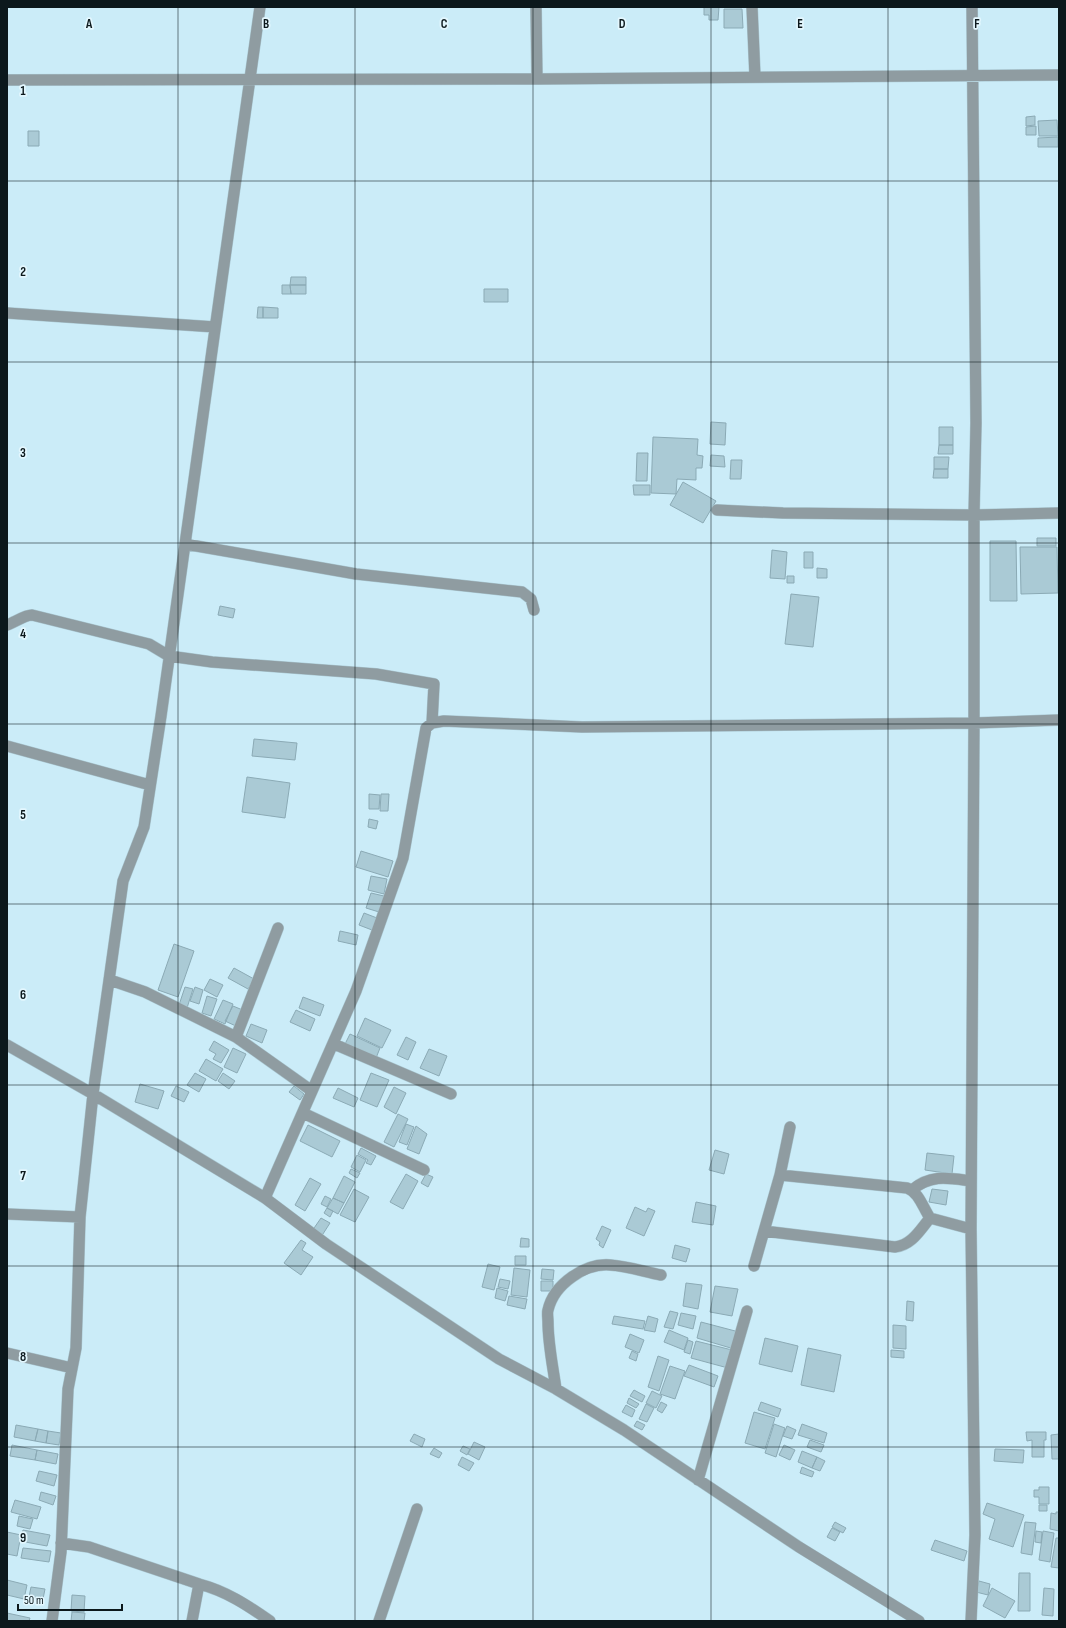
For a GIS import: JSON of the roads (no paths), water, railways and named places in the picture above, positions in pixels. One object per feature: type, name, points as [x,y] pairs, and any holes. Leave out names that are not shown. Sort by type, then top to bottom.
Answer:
[{"type":"street","points":[[52,1621],[61,1543],[68,1389],[76,1348],[80,1217],[94,1094],[123,881],[144,827],[260,7]]},
{"type":"street","points":[[536,7],[537,79]]},
{"type":"street","points":[[752,7],[755,77]]},
{"type":"street","points":[[971,1621],[975,1535],[971,1181],[974,515],[976,423],[972,7]]},
{"type":"street","points":[[7,80],[537,79],[1059,75]]},
{"type":"street","points":[[7,313],[215,327]]},
{"type":"street","points":[[717,510],[974,515],[1059,513]]},
{"type":"street","points":[[185,544],[356,574],[522,592],[531,599],[534,610]]},
{"type":"street","points":[[7,625],[20,621],[27,615],[32,615],[149,644],[169,656],[212,662],[376,674],[434,684],[432,723]]},
{"type":"street","points":[[265,1198],[356,991],[403,858],[426,728],[432,723],[444,721],[582,727],[974,723],[1059,720]]},
{"type":"street","points":[[7,746],[150,785]]},
{"type":"street","points":[[236,1038],[278,928]]},
{"type":"street","points":[[110,980],[145,992],[236,1038],[312,1090]]},
{"type":"street","points":[[334,1044],[450,1094]]},
{"type":"street","points":[[7,1045],[94,1094],[265,1198],[326,1244],[499,1359],[556,1389],[624,1430],[799,1547],[919,1621]]},
{"type":"street","points":[[303,1113],[424,1170]]},
{"type":"street","points":[[754,1266],[780,1175],[790,1128]]},
{"type":"street","points":[[780,1175],[907,1188],[912,1190],[930,1218],[971,1229]]},
{"type":"street","points":[[912,1190],[921,1183],[939,1177],[971,1181]]},
{"type":"street","points":[[7,1214],[80,1217]]},
{"type":"street","points":[[764,1231],[895,1247],[904,1246],[913,1239],[930,1218]]},
{"type":"street","points":[[556,1389],[548,1329],[548,1310],[556,1293],[565,1282],[581,1271],[597,1265],[611,1265],[662,1275]]},
{"type":"street","points":[[698,1480],[747,1311]]},
{"type":"street","points":[[7,1353],[72,1368]]},
{"type":"street","points":[[379,1621],[417,1509]]},
{"type":"street","points":[[61,1543],[89,1547],[209,1586],[240,1600],[270,1621]]},
{"type":"street","points":[[192,1621],[199,1584]]}]
